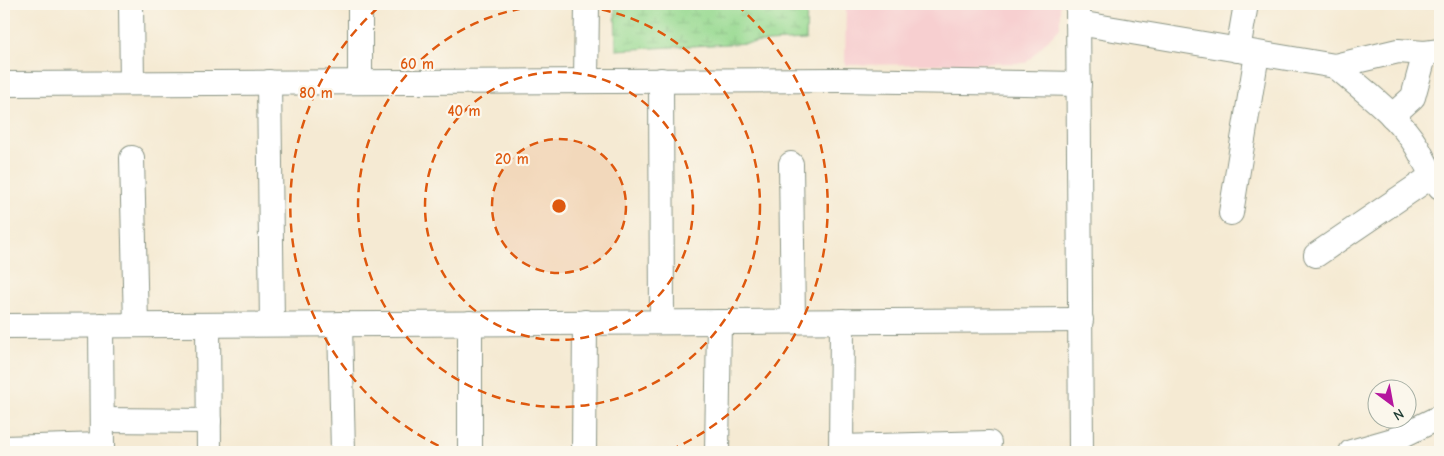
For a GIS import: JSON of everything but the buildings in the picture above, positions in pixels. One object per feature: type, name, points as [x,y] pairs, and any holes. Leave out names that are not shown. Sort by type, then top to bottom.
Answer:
[{"type":"street","points":[[131,4],[132,83]]},
{"type":"street","points":[[360,4],[360,82]]},
{"type":"street","points":[[586,80],[587,4]]},
{"type":"street","points":[[1231,213],[1248,52],[1246,4]]},
{"type":"street","points":[[1081,452],[1078,13],[1248,52],[1335,66],[1398,51],[1432,52],[1413,97],[1392,116]]},
{"type":"street","points":[[1316,256],[1436,181],[1417,147],[1392,116],[1335,66]]},
{"type":"street","points":[[4,84],[586,80],[1079,84]]},
{"type":"street","points":[[661,80],[662,322]]},
{"type":"street","points":[[269,82],[272,324]]},
{"type":"street","points":[[132,158],[136,325]]},
{"type":"street","points":[[791,164],[793,321]]},
{"type":"street","points":[[4,326],[1081,320]]},
{"type":"street","points":[[842,321],[841,450],[989,443]]},
{"type":"street","points":[[584,452],[585,322]]},
{"type":"street","points":[[717,452],[719,322]]},
{"type":"street","points":[[470,323],[470,452]]},
{"type":"street","points":[[340,324],[343,452]]},
{"type":"street","points":[[4,448],[102,449],[101,325]]},
{"type":"street","points":[[208,325],[209,452]]},
{"type":"street","points":[[1351,452],[1393,440],[1440,417]]},
{"type":"street","points":[[102,420],[209,421]]},
{"type":"shaded area","points":[[846,4],[1060,4],[1060,27],[1026,63],[845,65]]},
{"type":"green space","points":[[615,4],[807,4],[806,40],[616,50]]}]
